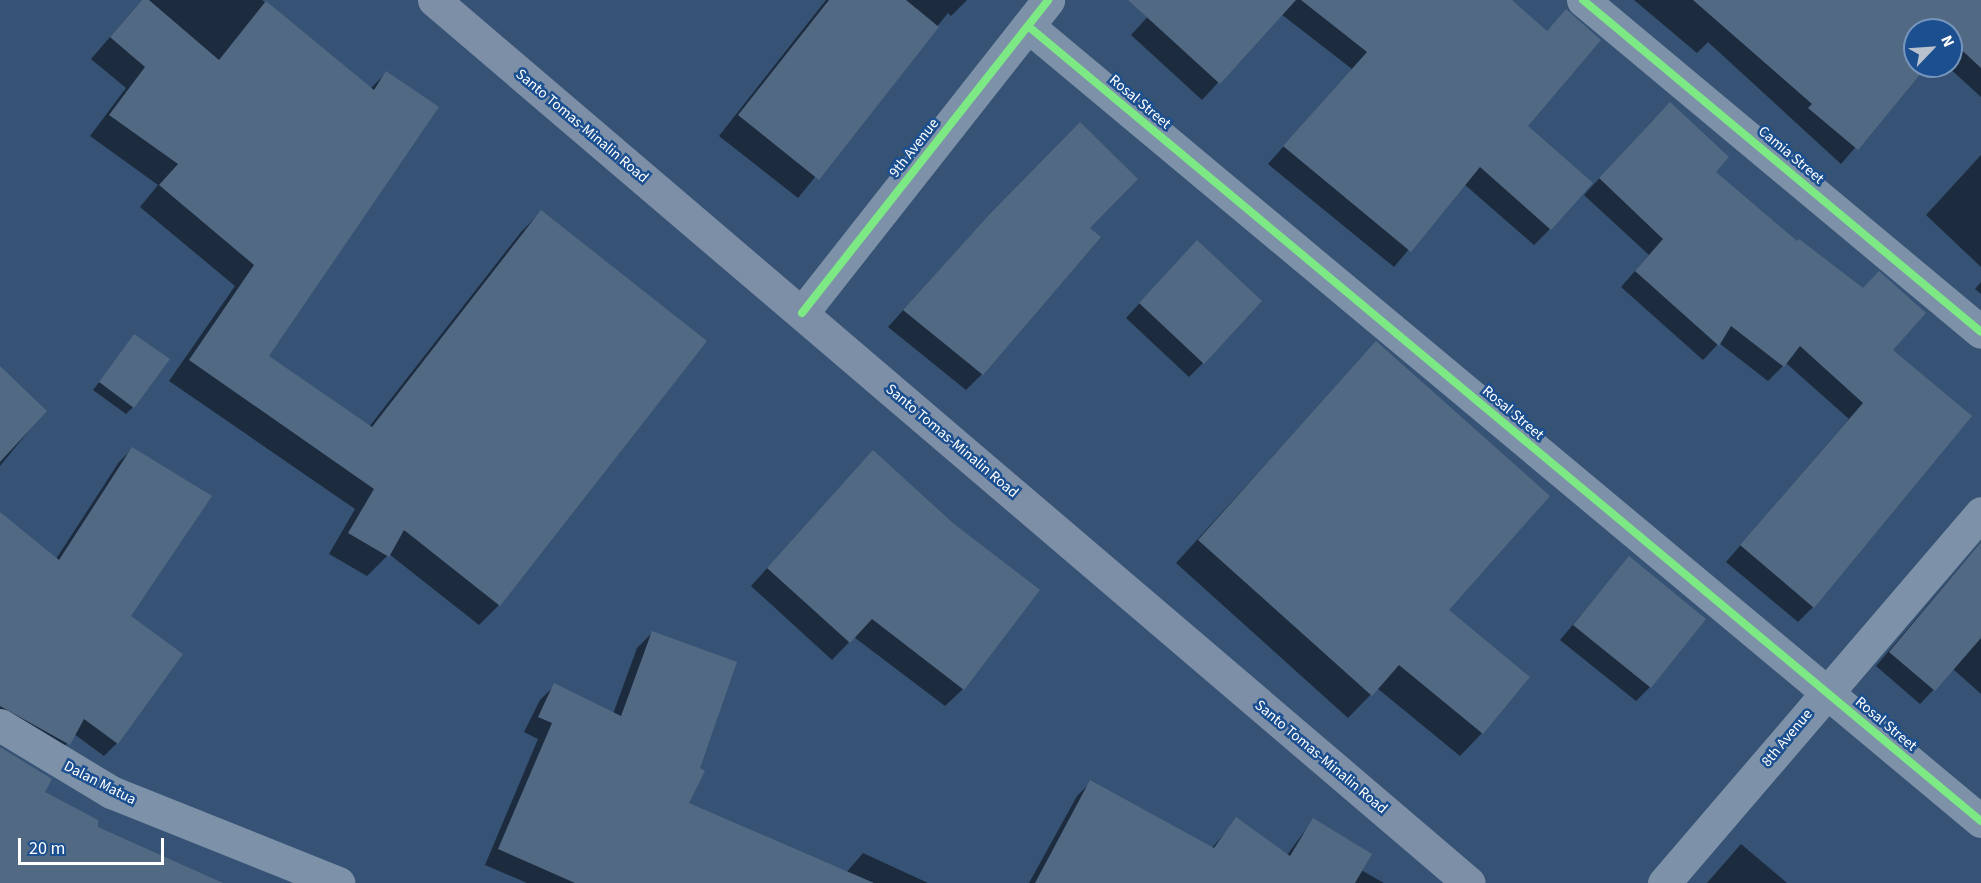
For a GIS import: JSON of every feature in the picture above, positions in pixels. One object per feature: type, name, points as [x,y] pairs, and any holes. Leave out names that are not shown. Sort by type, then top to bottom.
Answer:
[{"type":"main road","name":"Santo Tomas-Minalin Road","points":[[434,0],[1469,883]]},
{"type":"street","name":"9th Avenue","points":[[801,313],[1048,0]]},
{"type":"street","name":"Camia Street","points":[[1583,0],[1981,332]]},
{"type":"street","name":"Rosal Street","points":[[1028,26],[1981,821]]},
{"type":"street","name":"8th Avenue","points":[[1664,883],[1981,513]]},
{"type":"street","name":"Dalan Matua","points":[[0,725],[111,792],[339,883]]},
{"type":"building","points":[[142,0],[149,0],[219,60],[266,1],[374,90],[386,71],[439,107],[269,356],[372,427],[541,210],[707,341],[500,606],[404,530],[389,557],[348,533],[374,489],[189,360],[254,265],[159,185],[178,164],[109,115],[145,67],[110,37]]},
{"type":"building","points":[[829,0],[906,0],[939,27],[819,180],[738,115]]},
{"type":"building","points":[[1128,0],[1296,0],[1220,84]]},
{"type":"building","points":[[1301,0],[1512,0],[1547,31],[1566,9],[1601,40],[1528,126],[1593,183],[1551,230],[1480,167],[1411,252],[1283,146],[1367,52]]},
{"type":"building","points":[[1693,0],[1981,0],[1981,68],[1963,51],[1963,18],[1903,18],[1903,78],[1917,78],[1858,150],[1808,108],[1812,104]]},
{"type":"building","points":[[1670,102],[1729,157],[1716,172],[1797,241],[1799,239],[1863,288],[1879,271],[1926,313],[1893,350],[1972,416],[1814,608],[1740,545],[1863,403],[1800,346],[1784,367],[1731,326],[1719,346],[1635,271],[1663,239],[1599,178]]},
{"type":"building","points":[[1080,122],[1138,179],[1090,228],[1101,237],[983,375],[903,310],[988,216]]},
{"type":"building","points":[[1197,240],[1262,301],[1204,364],[1139,303]]},
{"type":"building","points":[[134,334],[170,359],[134,408],[99,382]]},
{"type":"building","points":[[1376,341],[1550,496],[1449,610],[1530,677],[1483,734],[1399,665],[1372,696],[1198,540]]},
{"type":"building","points":[[0,366],[47,411],[0,462]]},
{"type":"building","points":[[132,447],[212,496],[131,616],[183,654],[118,744],[84,719],[70,745],[0,706],[0,512],[59,560]]},
{"type":"building","points":[[873,450],[954,524],[1040,590],[964,690],[872,619],[850,643],[767,568]]},
{"type":"building","points":[[1981,542],[1981,638],[1935,691],[1889,652]]},
{"type":"building","points":[[1629,556],[1706,619],[1651,688],[1573,625]]},
{"type":"building","points":[[652,631],[737,662],[700,768],[705,771],[689,803],[874,883],[575,883],[498,849],[552,723],[538,717],[554,683],[621,716]]},
{"type":"building","points":[[0,747],[52,779],[45,792],[98,820],[98,827],[223,883],[0,883]]},
{"type":"building","points":[[1090,780],[1214,848],[1236,817],[1290,856],[1313,818],[1372,854],[1355,883],[1035,883]]},
{"type":"cycle path","points":[[802,313],[1048,0]]},
{"type":"cycle path","points":[[1583,0],[1981,332]]},
{"type":"cycle path","points":[[1028,26],[1981,821]]}]
